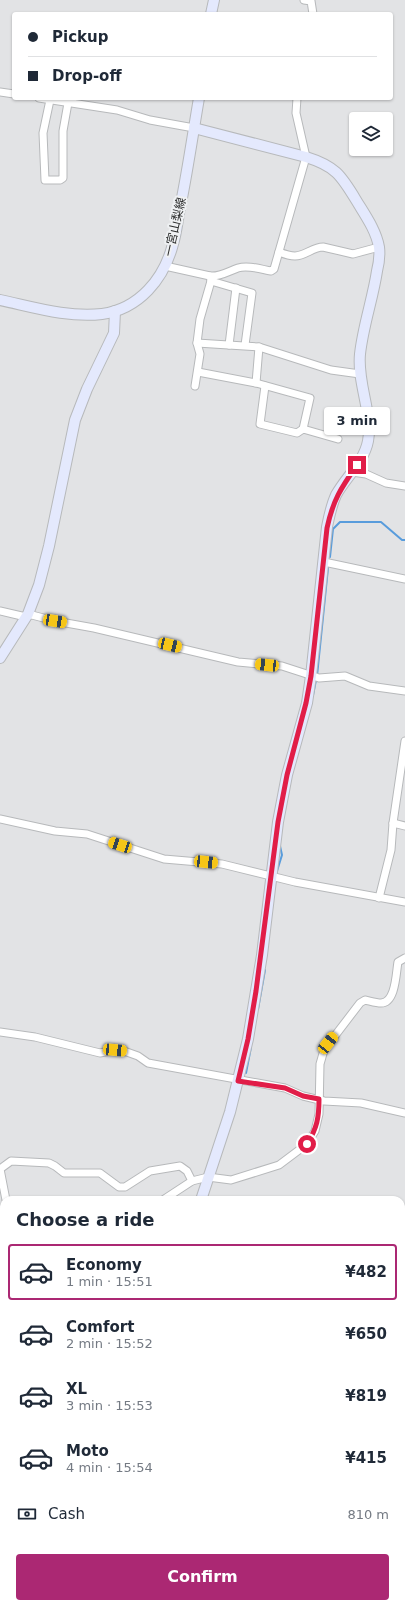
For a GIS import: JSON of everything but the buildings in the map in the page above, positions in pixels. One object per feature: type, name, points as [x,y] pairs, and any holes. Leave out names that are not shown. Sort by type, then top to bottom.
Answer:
[{"type":"street","points":[[211,12],[214,0]]},
{"type":"street","points":[[304,0],[311,1],[313,12]]},
{"type":"street","points":[[0,92],[12,94]]},
{"type":"street","points":[[68,103],[63,131],[63,178],[60,180],[45,180],[43,133],[50,100],[117,110],[150,120],[194,128],[306,157],[321,161],[332,167],[340,175],[371,226],[379,247],[380,255],[376,281],[360,354],[360,374],[369,426],[368,441],[362,458],[336,496],[331,510],[324,562],[315,677],[306,703],[287,775],[278,822],[272,876],[248,1039],[220,1145],[202,1196]]},
{"type":"street","name":"一宮山梨線","points":[[0,300],[68,314],[103,314],[134,303],[155,284],[165,266],[173,245],[189,164],[199,100]]},
{"type":"street","points":[[210,278],[246,267],[270,271],[274,269],[306,157],[296,113],[297,100]]},
{"type":"street","points":[[279,252],[300,256],[318,247],[323,247],[353,254],[379,247]]},
{"type":"street","points":[[165,266],[210,278],[252,293],[245,345]]},
{"type":"street","points":[[195,386],[200,354],[197,343],[200,318],[210,278]]},
{"type":"street","points":[[229,344],[236,288]]},
{"type":"street","points":[[0,658],[27,615],[39,585],[49,546],[75,420],[87,389],[114,333],[115,311]]},
{"type":"street","points":[[197,343],[259,347],[331,370],[360,374]]},
{"type":"street","points":[[256,383],[259,347]]},
{"type":"street","points":[[198,372],[256,383],[310,398],[303,429],[297,433],[260,424],[265,386]]},
{"type":"street","points":[[303,429],[338,438]]},
{"type":"street","points":[[352,472],[366,474],[386,483],[405,486]]},
{"type":"street","points":[[324,562],[405,579]]},
{"type":"street","points":[[0,611],[94,628],[238,662],[282,666],[315,677],[345,676],[369,686],[405,691]]},
{"type":"street","points":[[379,898],[392,850],[393,823],[403,771],[405,741]]},
{"type":"street","points":[[0,819],[55,831],[87,834],[164,859],[222,864],[272,876],[405,902]]},
{"type":"street","points":[[393,823],[405,826]]},
{"type":"street","points":[[168,1196],[192,1181],[208,1177],[231,1180],[256,1174],[279,1165],[307,1144],[315,1131],[319,1114],[320,1064],[324,1050],[360,1003],[365,1000],[381,1003],[386,1002],[391,996],[394,986],[398,962],[405,958]]},
{"type":"street","points":[[0,1032],[35,1037],[100,1053],[115,1050],[124,1051],[138,1056],[148,1064],[188,1070],[238,1081],[285,1088],[303,1096],[361,1103],[405,1113]]},
{"type":"street","points":[[5,1196],[0,1169],[11,1161],[49,1164],[55,1166],[64,1173],[100,1173],[119,1187],[124,1187],[150,1171],[180,1166],[187,1171],[192,1181]]},
{"type":"waterway","points":[[330,557],[333,529],[340,522],[381,522],[402,540],[405,540]]},
{"type":"waterway","points":[[317,676],[328,568]]},
{"type":"waterway","points":[[313,695],[316,680]]},
{"type":"waterway","points":[[277,871],[282,855],[280,846]]},
{"type":"waterway","points":[[258,1009],[265,970]]},
{"type":"waterway","points":[[246,1073],[251,1047]]},
{"type":"route","points":[[307,1144],[315,1131],[319,1114],[319,1099],[303,1096],[285,1088],[238,1081],[248,1039],[262,955],[278,822],[287,775],[306,703],[315,654],[327,528],[336,496],[357,465]]}]
